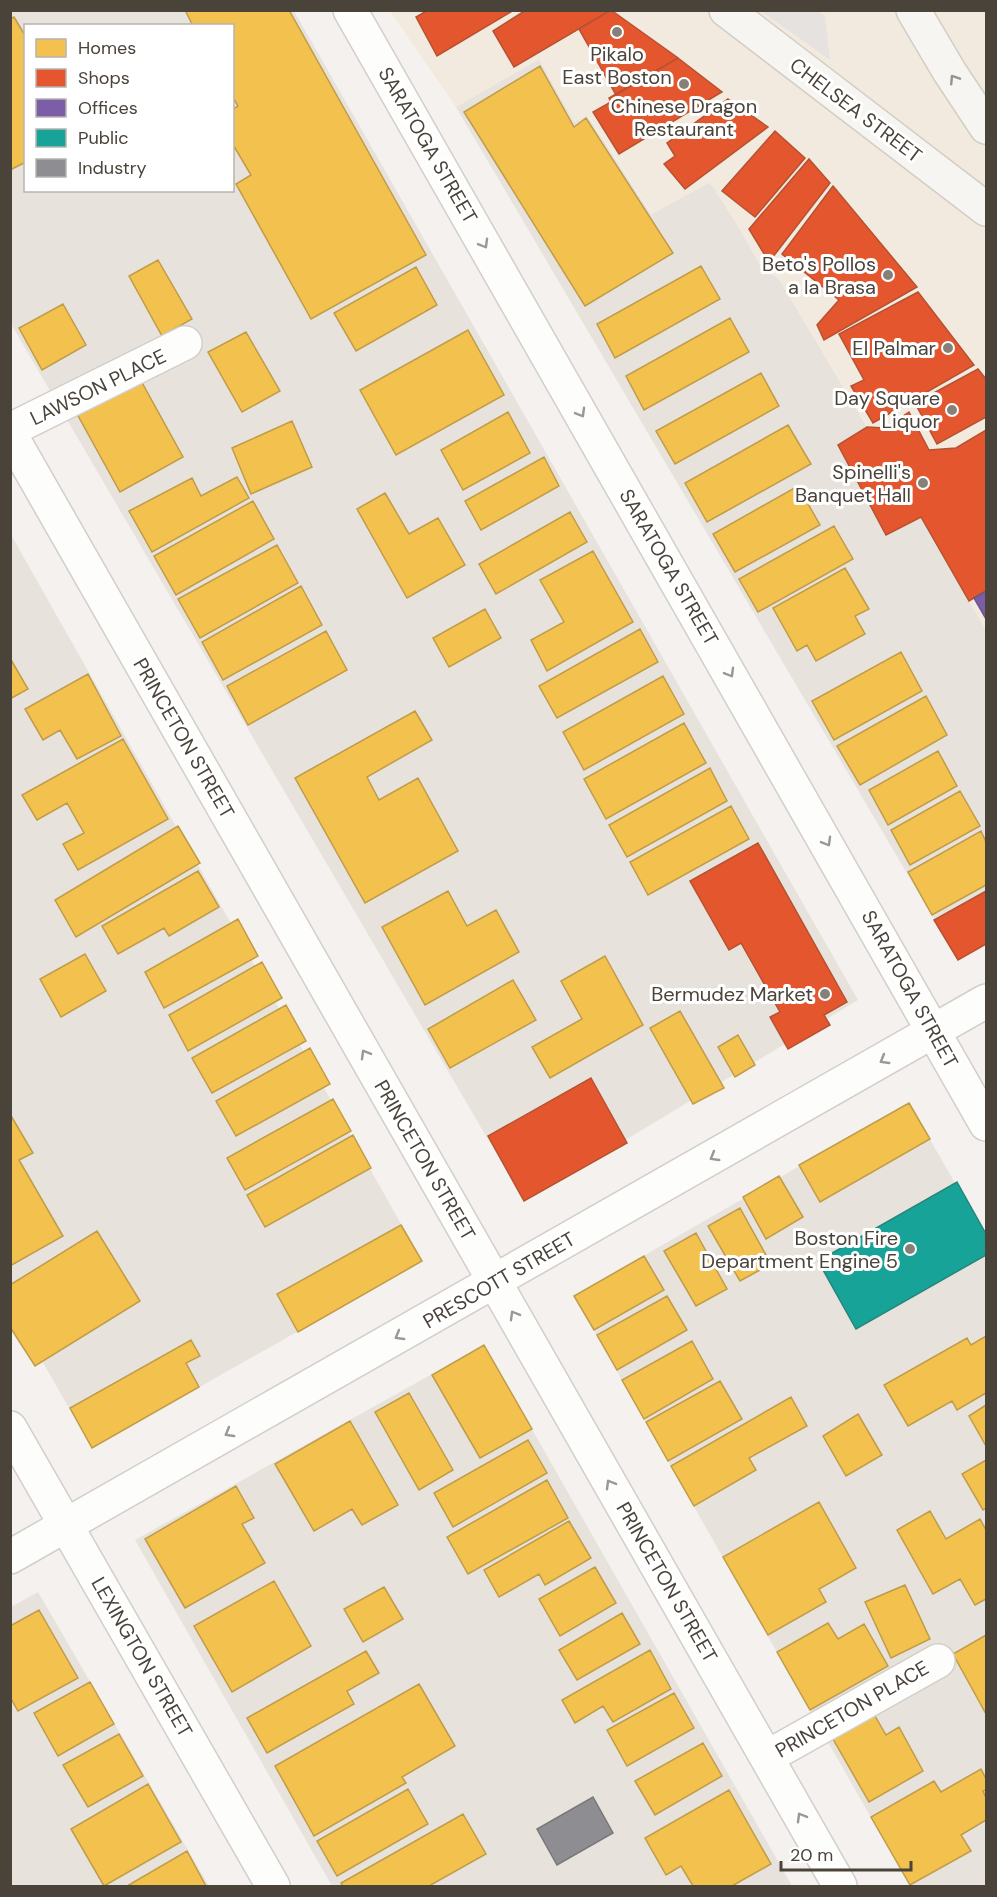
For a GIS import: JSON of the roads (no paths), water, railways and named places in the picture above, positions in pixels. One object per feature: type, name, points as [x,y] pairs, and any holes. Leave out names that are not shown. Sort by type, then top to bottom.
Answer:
[{"type":"main road","name":"CHELSEA STREET","points":[[726,10],[987,209]]},
{"type":"main road","points":[[913,10],[949,71],[987,127]]},
{"type":"street","name":"SARATOGA STREET","points":[[351,10],[987,1124]]},
{"type":"street","name":"LAWSON PLACE","points":[[10,432],[185,343]]},
{"type":"street","name":"PRINCETON STREET","points":[[10,432],[840,1887]]},
{"type":"street","name":"PRESCOTT STREET","points":[[10,1557],[987,1001]]},
{"type":"street","name":"LEXINGTON STREET","points":[[10,1428],[273,1887]]},
{"type":"street","name":"PRINCETON PLACE","points":[[767,1757],[938,1660]]},
{"type":"place","name":"Pikalo East Boston","points":[[617,32]]},
{"type":"place","name":"Chinese Dragon Restaurant","points":[[684,84]]},
{"type":"place","name":"Beto's Pollos a la Brasa","points":[[888,275]]},
{"type":"place","name":"El Palmar","points":[[948,348]]},
{"type":"place","name":"Day Square Liquor","points":[[952,410]]},
{"type":"place","name":"Spinelli's Banquet Hall","points":[[923,483]]},
{"type":"place","name":"Bermudez Market","points":[[825,994]]},
{"type":"place","name":"Boston Fire Department Engine 5","points":[[910,1249]]}]
